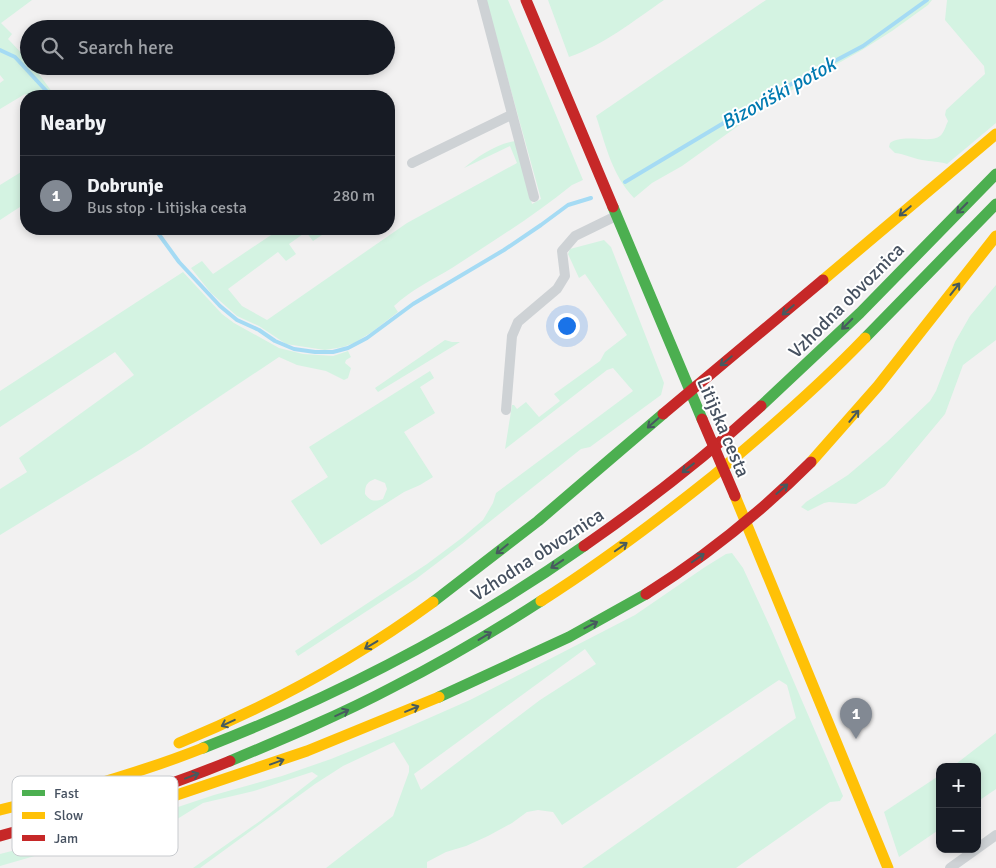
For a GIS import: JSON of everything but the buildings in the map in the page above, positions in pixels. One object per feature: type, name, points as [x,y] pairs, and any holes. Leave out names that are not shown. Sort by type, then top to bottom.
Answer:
[{"type":"main road","name":"Litijska cesta","points":[[526,0],[746,522],[888,868]]},
{"type":"main road","points":[[170,747],[212,730],[269,703],[325,672],[394,630],[481,566],[622,450],[690,390],[769,326],[996,134]]},
{"type":"main road","name":"Vzhodna obvoznica","points":[[121,776],[217,743],[335,691],[392,663],[447,632],[502,600],[556,565],[660,490],[740,424],[812,359],[996,174]]},
{"type":"main road","name":"Vzhodna obvoznica","points":[[178,782],[237,759],[356,706],[469,646],[578,577],[632,540],[692,494],[821,382],[996,204]]},
{"type":"main road","points":[[178,795],[244,774],[367,728],[522,660],[606,618],[722,542],[794,479],[851,420],[996,236]]},
{"type":"main road","points":[[105,776],[120,766],[153,754]]},
{"type":"street","points":[[482,0],[534,197]]},
{"type":"street","points":[[412,163],[511,115]]},
{"type":"street","points":[[506,410],[512,336],[518,322],[557,289],[565,276],[562,251],[575,236],[616,216]]},
{"type":"street","points":[[950,868],[996,835]]},
{"type":"green space","points":[[0,0],[32,0],[1,23],[12,34],[8,39],[20,52],[20,75],[40,75],[51,90],[20,90],[20,97],[0,109],[0,83],[4,80],[0,75]]},
{"type":"green space","points":[[486,0],[508,0],[583,180],[572,185],[498,238],[407,295],[394,306],[398,312],[372,332],[354,343],[343,347],[325,350],[286,344],[259,326],[237,316],[211,293],[191,268],[202,261],[213,274],[271,235],[302,235],[289,244],[296,254],[286,261],[278,252],[228,289],[242,306],[267,320],[390,235],[395,235],[395,231],[407,223],[517,163],[510,146],[464,168],[495,148],[515,141],[532,204],[541,199]]},
{"type":"green space","points":[[548,0],[664,0],[606,39],[569,57]]},
{"type":"green space","points":[[766,0],[932,0],[928,5],[892,31],[759,111],[682,166],[652,183],[634,198],[626,189],[615,170],[596,116]]},
{"type":"green space","points":[[947,0],[996,0],[996,123],[947,164],[895,153],[889,147],[890,143],[896,140],[909,138],[930,139],[940,136],[948,121],[945,115],[946,110],[985,74],[984,66],[945,20]]},
{"type":"green space","points":[[20,173],[20,207],[0,220],[0,185]]},
{"type":"green space","points":[[308,235],[322,235],[313,241]]},
{"type":"green space","points":[[604,240],[611,247],[664,383],[661,395],[590,447],[581,449],[416,579],[298,656],[295,651],[427,564],[463,537],[483,520],[493,503],[496,493],[633,391],[613,368],[607,370],[505,449],[512,405],[517,409],[526,402],[539,417],[560,401],[554,394],[600,361],[605,352],[627,335],[585,274],[579,278],[568,254],[570,249]]},
{"type":"green space","points":[[183,272],[222,314],[234,323],[279,348],[303,354],[333,356],[348,351],[351,357],[345,363],[351,368],[348,378],[344,380],[326,371],[297,365],[279,357],[141,449],[0,535],[0,489],[27,472],[19,458],[134,375],[115,352],[0,427],[0,391]]},
{"type":"green space","points":[[996,285],[996,340],[963,365],[945,414],[885,486],[856,504],[829,502],[808,511],[801,507],[848,475],[887,442],[930,401],[936,391],[955,342],[970,316]]},
{"type":"green space","points":[[445,340],[460,342],[378,392],[375,388]]},
{"type":"green space","points":[[430,371],[434,378],[420,387],[435,413],[404,432],[433,477],[404,492],[321,545],[291,501],[328,477],[309,447]],"holes":[[[375,479],[385,483],[387,489],[383,499],[372,500],[365,494],[366,486],[370,481]]]},
{"type":"green space","points":[[732,553],[743,568],[843,796],[840,801],[830,802],[736,868],[582,868],[796,718],[787,685],[779,680],[562,825],[553,812],[538,810],[527,812],[512,823],[488,836],[466,846],[446,852],[427,862],[427,868],[326,868],[393,816],[409,772],[409,766],[394,742],[343,766],[315,784],[200,868],[193,868],[260,821],[318,776],[312,772],[254,791],[203,803],[178,819],[178,807],[282,776],[331,759],[470,700],[635,615],[726,554]],"holes":[[[585,649],[596,664],[540,700],[421,790],[414,774]]]},
{"type":"green space","points":[[996,733],[996,789],[981,799],[981,763],[957,763]]},
{"type":"green space","points":[[936,778],[936,832],[899,857],[884,812]]},
{"type":"green space","points":[[12,851],[12,856],[35,856],[0,866],[0,854]]},
{"type":"waterway","name":"Bizoviški potok","points":[[625,182],[767,97],[863,46],[927,0]]},
{"type":"waterway","points":[[0,50],[15,57],[20,62]]},
{"type":"waterway","points":[[32,75],[45,90]]},
{"type":"waterway","points":[[159,235],[179,262],[220,306],[237,320],[294,349],[333,352],[348,348],[367,338],[413,304],[504,250],[568,205],[591,198]]},
{"type":"traffic: fast","points":[[761,406],[860,313],[996,174]]},
{"type":"traffic: fast","points":[[865,338],[996,204]]},
{"type":"traffic: fast","points":[[613,207],[702,419]]},
{"type":"traffic: fast","points":[[433,602],[538,521],[663,414]]},
{"type":"traffic: fast","points":[[203,748],[302,706],[400,659],[494,605],[584,546]]},
{"type":"traffic: fast","points":[[439,697],[569,637],[646,594]]},
{"type":"traffic: fast","points":[[230,761],[312,726],[412,677],[450,657],[541,601]]},
{"type":"traffic: slow","points":[[823,280],[996,134]]},
{"type":"traffic: slow","points":[[811,462],[878,386],[996,236]]},
{"type":"traffic: slow","points":[[541,601],[629,541],[713,476],[791,409],[865,338]]},
{"type":"traffic: slow","points":[[735,496],[888,868]]},
{"type":"traffic: slow","points":[[179,743],[246,714],[310,680],[373,643],[433,602]]},
{"type":"traffic: slow","points":[[178,795],[307,751],[439,697]]},
{"type":"traffic: slow","points":[[122,776],[203,748]]},
{"type":"traffic: slow","points":[[0,810],[12,807]]},
{"type":"traffic: jam","points":[[526,0],[613,207]]},
{"type":"traffic: jam","points":[[663,414],[823,280]]},
{"type":"traffic: jam","points":[[584,546],[675,479],[761,406]]},
{"type":"traffic: jam","points":[[702,419],[735,496]]},
{"type":"traffic: jam","points":[[646,594],[732,533],[811,462]]},
{"type":"traffic: jam","points":[[178,781],[230,761]]},
{"type":"traffic: jam","points":[[0,836],[12,833]]},
{"type":"place","name":"Dobrunje","points":[[856,739]]}]
